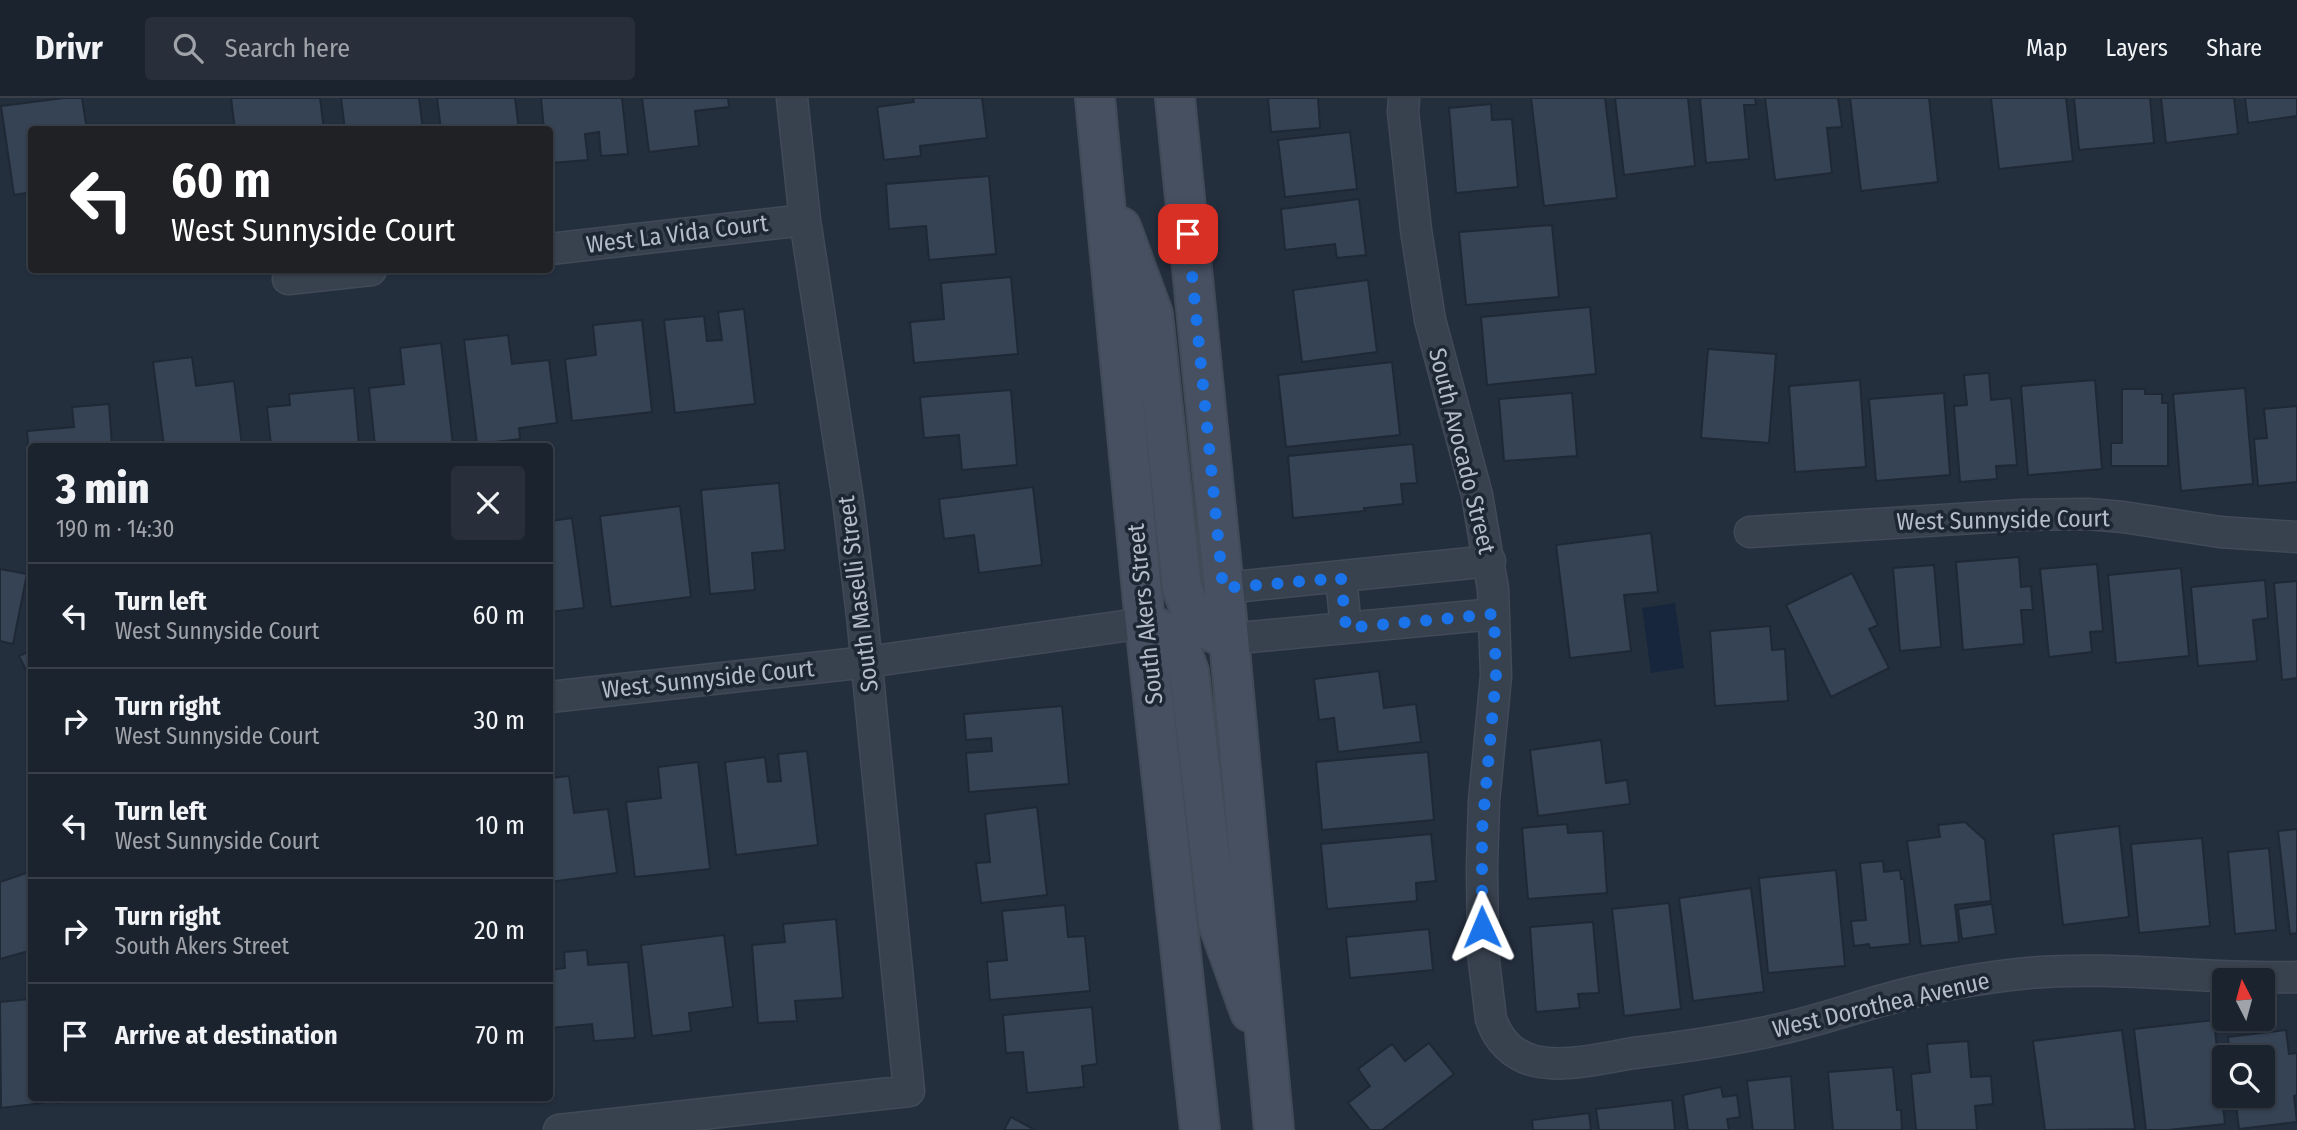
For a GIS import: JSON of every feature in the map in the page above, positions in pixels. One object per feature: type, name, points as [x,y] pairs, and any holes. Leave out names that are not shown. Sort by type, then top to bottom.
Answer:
[{"type":"main road","name":"South Akers Street","points":[[1095,98],[1145,623],[1200,1130]]},
{"type":"main road","points":[[1175,98],[1274,1130]]},
{"type":"main road","points":[[1103,178],[1153,314],[1182,588],[1191,613],[1207,631],[1229,639]]},
{"type":"main road","points":[[1145,623],[1168,632],[1184,654],[1189,672],[1218,923],[1268,1060]]},
{"type":"street","name":"South Maselli Street","points":[[559,1130],[909,1091],[867,662],[848,500],[805,220],[792,98]]},
{"type":"street","name":"South Avocado Street","points":[[1404,98],[1403,112],[1416,230],[1430,320],[1472,474],[1490,561],[1496,676],[1483,821],[1482,927],[1491,1019],[1497,1033],[1511,1050]]},
{"type":"street","name":"West La Vida Court","points":[[553,249],[805,220]]},
{"type":"street","points":[[288,279],[343,273]]},
{"type":"street","name":"West Sunnyside Court","points":[[1750,532],[2077,514],[2123,517],[2220,532],[2297,537]]},
{"type":"street","points":[[1223,588],[1490,561]]},
{"type":"street","points":[[1341,578],[1346,628]]},
{"type":"street","points":[[1229,639],[1494,614]]},
{"type":"street","name":"West Sunnyside Court","points":[[553,697],[867,662],[1145,623]]},
{"type":"street","name":"West Dorothea Avenue","points":[[1511,1050],[1534,1061],[1559,1063],[1702,1044],[1779,1029],[1922,990],[2031,973],[2128,971],[2247,978],[2297,977]]},
{"type":"water","points":[[1675,603],[1684,668],[1651,673],[1642,608]]},
{"type":"building","points":[[82,98],[86,126],[28,126],[28,193],[14,195],[1,106]]},
{"type":"building","points":[[231,98],[320,98],[324,126],[234,126]]},
{"type":"building","points":[[341,98],[419,98],[422,126],[344,126]]},
{"type":"building","points":[[437,98],[515,98],[518,126],[440,126]]},
{"type":"building","points":[[541,98],[622,98],[628,154],[601,156],[599,132],[585,134],[588,160],[553,163],[553,126],[544,126]]},
{"type":"building","points":[[642,98],[728,98],[729,107],[695,111],[699,146],[649,152]]},
{"type":"building","points":[[913,98],[982,98],[987,138],[920,146],[921,156],[884,160],[877,107],[914,102]]},
{"type":"building","points":[[1268,98],[1318,98],[1320,128],[1271,132]]},
{"type":"building","points":[[1531,98],[1605,98],[1617,198],[1544,206]]},
{"type":"building","points":[[1615,98],[1688,98],[1695,166],[1624,175]]},
{"type":"building","points":[[1700,98],[1755,98],[1756,105],[1744,105],[1749,159],[1706,163]]},
{"type":"building","points":[[1765,98],[1838,98],[1842,127],[1827,128],[1832,173],[1775,180]]},
{"type":"building","points":[[1850,98],[1929,98],[1938,182],[1861,191]]},
{"type":"building","points":[[1991,98],[2066,98],[2073,161],[1999,169]]},
{"type":"building","points":[[2074,98],[2150,98],[2154,143],[2079,150]]},
{"type":"building","points":[[2161,98],[2234,98],[2238,134],[2166,143]]},
{"type":"building","points":[[2245,98],[2297,98],[2297,116],[2248,123]]},
{"type":"building","points":[[1491,104],[1492,120],[1512,119],[1518,187],[1456,193],[1449,108]]},
{"type":"building","points":[[1350,132],[1357,189],[1285,197],[1278,140]]},
{"type":"building","points":[[989,176],[996,254],[929,260],[926,226],[889,229],[886,184]]},
{"type":"building","points":[[1359,199],[1366,255],[1337,258],[1335,244],[1285,250],[1281,209]]},
{"type":"building","points":[[1552,225],[1559,297],[1466,305],[1459,232]]},
{"type":"building","points":[[1011,277],[1018,354],[914,363],[910,322],[944,319],[941,283]]},
{"type":"building","points":[[1368,280],[1377,352],[1302,362],[1293,290]]},
{"type":"building","points":[[1590,307],[1596,374],[1487,385],[1481,317]]},
{"type":"building","points":[[744,309],[755,404],[675,413],[664,320],[704,316],[707,341],[722,340],[718,312]]},
{"type":"building","points":[[642,320],[652,412],[572,421],[565,359],[596,355],[593,325]]},
{"type":"building","points":[[508,335],[512,364],[549,360],[557,423],[519,428],[520,439],[477,443],[464,340]]},
{"type":"building","points":[[441,343],[453,443],[375,443],[369,388],[404,384],[400,348]]},
{"type":"building","points":[[1708,349],[1776,354],[1769,443],[1701,438]]},
{"type":"building","points":[[192,357],[196,386],[234,381],[242,443],[164,443],[153,362]]},
{"type":"building","points":[[1392,362],[1400,435],[1286,447],[1278,375]]},
{"type":"building","points":[[1989,373],[1991,400],[2011,398],[2017,465],[1996,466],[1997,479],[1960,482],[1954,406],[1967,405],[1964,375]]},
{"type":"building","points":[[1860,380],[1866,467],[1795,472],[1789,386]]},
{"type":"building","points":[[2095,380],[2102,469],[2028,475],[2021,386]]},
{"type":"building","points":[[354,388],[359,443],[271,443],[267,407],[290,405],[289,394]]},
{"type":"building","points":[[2245,388],[2253,484],[2181,491],[2173,394]]},
{"type":"building","points":[[2122,389],[2145,389],[2145,394],[2162,394],[2162,403],[2168,403],[2168,466],[2111,466],[2111,443],[2122,443]]},
{"type":"building","points":[[1011,390],[1017,465],[962,470],[959,435],[924,438],[920,397]]},
{"type":"building","points":[[1572,393],[1577,456],[1504,461],[1499,399]]},
{"type":"building","points":[[1944,393],[1950,475],[1876,481],[1869,399]]},
{"type":"building","points":[[109,404],[112,443],[28,443],[27,431],[74,427],[72,407]]},
{"type":"building","points":[[2297,406],[2297,482],[2258,486],[2254,439],[2267,438],[2264,409]]},
{"type":"building","points":[[1413,444],[1417,483],[1401,484],[1403,504],[1364,508],[1365,511],[1293,518],[1288,456]]},
{"type":"building","points":[[779,483],[785,550],[752,553],[755,590],[710,594],[701,490]]},
{"type":"building","points":[[1033,487],[1042,565],[979,573],[974,535],[944,539],[939,499]]},
{"type":"building","points":[[680,506],[691,597],[611,607],[600,516]]},
{"type":"building","points":[[572,518],[584,608],[553,612],[553,521]]},
{"type":"building","points":[[1651,533],[1658,592],[1624,595],[1631,651],[1570,658],[1556,545]]},
{"type":"building","points":[[2019,557],[2021,587],[2031,586],[2033,610],[2021,610],[2024,644],[1963,650],[1956,562]]},
{"type":"building","points":[[2097,564],[2103,631],[2090,632],[2092,652],[2049,657],[2040,569]]},
{"type":"building","points":[[1934,565],[1941,647],[1900,651],[1893,568]]},
{"type":"building","points":[[2181,568],[2189,656],[2116,663],[2108,575]]},
{"type":"building","points":[[0,569],[27,574],[13,644],[0,641]]},
{"type":"building","points":[[1852,573],[1878,625],[1869,629],[1889,668],[1831,697],[1786,605]]},
{"type":"building","points":[[2265,580],[2268,618],[2253,620],[2257,661],[2198,666],[2191,587]]},
{"type":"building","points":[[2297,581],[2297,678],[2282,680],[2274,583]]},
{"type":"building","points":[[1770,626],[1772,650],[1785,649],[1788,701],[1715,706],[1710,631]]},
{"type":"building","points":[[28,652],[28,674],[19,656]]},
{"type":"building","points":[[1379,671],[1384,708],[1416,704],[1421,742],[1338,752],[1334,718],[1319,720],[1314,679]]},
{"type":"building","points":[[1062,706],[1069,784],[969,792],[966,753],[992,751],[991,738],[966,740],[964,714]]},
{"type":"building","points":[[1601,740],[1606,783],[1627,780],[1630,804],[1538,816],[1530,750]]},
{"type":"building","points":[[807,751],[818,845],[736,855],[725,762],[765,757],[768,782],[781,781],[778,754]]},
{"type":"building","points":[[1428,752],[1434,820],[1322,830],[1316,762]]},
{"type":"building","points":[[698,762],[710,869],[635,877],[626,802],[661,798],[658,767]]},
{"type":"building","points":[[569,776],[574,813],[608,809],[617,873],[553,882],[553,778]]},
{"type":"building","points":[[1037,807],[1047,895],[981,903],[976,863],[990,862],[985,814]]},
{"type":"building","points":[[1965,822],[1985,840],[1991,901],[1955,905],[1959,942],[1921,946],[1907,841],[1940,837],[1938,825]]},
{"type":"building","points":[[1567,824],[1568,833],[1603,831],[1607,893],[1528,899],[1522,828]]},
{"type":"building","points":[[2119,826],[2129,917],[2063,925],[2053,834]]},
{"type":"building","points":[[2297,829],[2297,933],[2290,934],[2278,831]]},
{"type":"building","points":[[1431,834],[1436,881],[1416,883],[1417,901],[1327,909],[1321,844]]},
{"type":"building","points":[[2202,838],[2210,926],[2139,933],[2131,844]]},
{"type":"building","points":[[2269,848],[2276,930],[2235,934],[2228,852]]},
{"type":"building","points":[[1883,861],[1884,872],[1900,870],[1901,879],[1904,879],[1910,944],[1870,948],[1869,944],[1854,946],[1851,921],[1866,920],[1860,863]]},
{"type":"building","points":[[1836,870],[1845,966],[1768,973],[1759,878]]},
{"type":"building","points":[[28,872],[28,951],[0,959],[0,882]]},
{"type":"building","points":[[1751,888],[1764,992],[1693,1001],[1679,898]]},
{"type":"building","points":[[1669,903],[1681,1009],[1624,1016],[1612,909]]},
{"type":"building","points":[[1992,904],[1996,934],[1962,939],[1958,909]]},
{"type":"building","points":[[1065,905],[1068,937],[1085,936],[1090,991],[990,1000],[987,962],[1007,960],[1002,911]]},
{"type":"building","points":[[836,919],[843,998],[795,1001],[797,1021],[758,1023],[752,945],[785,942],[783,924]]},
{"type":"building","points":[[1593,922],[1599,993],[1578,994],[1580,1008],[1536,1012],[1530,927]]},
{"type":"building","points":[[1429,929],[1433,970],[1350,978],[1346,937]]},
{"type":"building","points":[[724,935],[733,1007],[689,1013],[691,1031],[652,1036],[641,945]]},
{"type":"building","points":[[587,950],[588,965],[628,962],[635,1038],[594,1041],[592,1024],[553,1028],[553,970],[565,968],[564,952]]},
{"type":"building","points":[[28,999],[28,1101],[43,1103],[1,1108],[0,1002]]},
{"type":"building","points":[[1092,1007],[1097,1064],[1082,1066],[1084,1087],[1027,1093],[1023,1052],[1006,1053],[1003,1015]]},
{"type":"building","points":[[2212,1020],[2217,1045],[2212,1045],[2212,1108],[2223,1108],[2225,1124],[2146,1130],[2134,1029]]},
{"type":"building","points":[[2122,1030],[2135,1129],[2045,1130],[2033,1041]]},
{"type":"building","points":[[2286,1030],[2289,1054],[2297,1053],[2297,1095],[2294,1096],[2297,1122],[2239,1129],[2236,1108],[2275,1108],[2275,1045],[2229,1045],[2228,1037]]},
{"type":"building","points":[[1968,1041],[1971,1077],[1991,1076],[1993,1104],[1975,1106],[1977,1130],[1916,1130],[1911,1074],[1930,1072],[1927,1044]]},
{"type":"building","points":[[1429,1043],[1454,1074],[1382,1130],[1370,1130],[1348,1103],[1370,1086],[1358,1069],[1392,1044],[1405,1061]]},
{"type":"building","points":[[1893,1067],[1897,1110],[1901,1110],[1902,1130],[1833,1130],[1828,1072]]},
{"type":"building","points":[[1791,1076],[1795,1130],[1753,1130],[1747,1081]]},
{"type":"building","points":[[1721,1087],[1723,1097],[1737,1095],[1740,1117],[1727,1119],[1729,1130],[1688,1130],[1683,1095]]},
{"type":"building","points":[[1672,1100],[1675,1130],[1599,1130],[1596,1109]]},
{"type":"building","points":[[1589,1113],[1591,1130],[1533,1130],[1532,1120]]},
{"type":"building","points":[[1011,1117],[1035,1130],[1004,1130]]},
{"type":"route","points":[[1188,234],[1223,588],[1341,578],[1346,628],[1494,614],[1496,676],[1482,831],[1482,927]]}]
